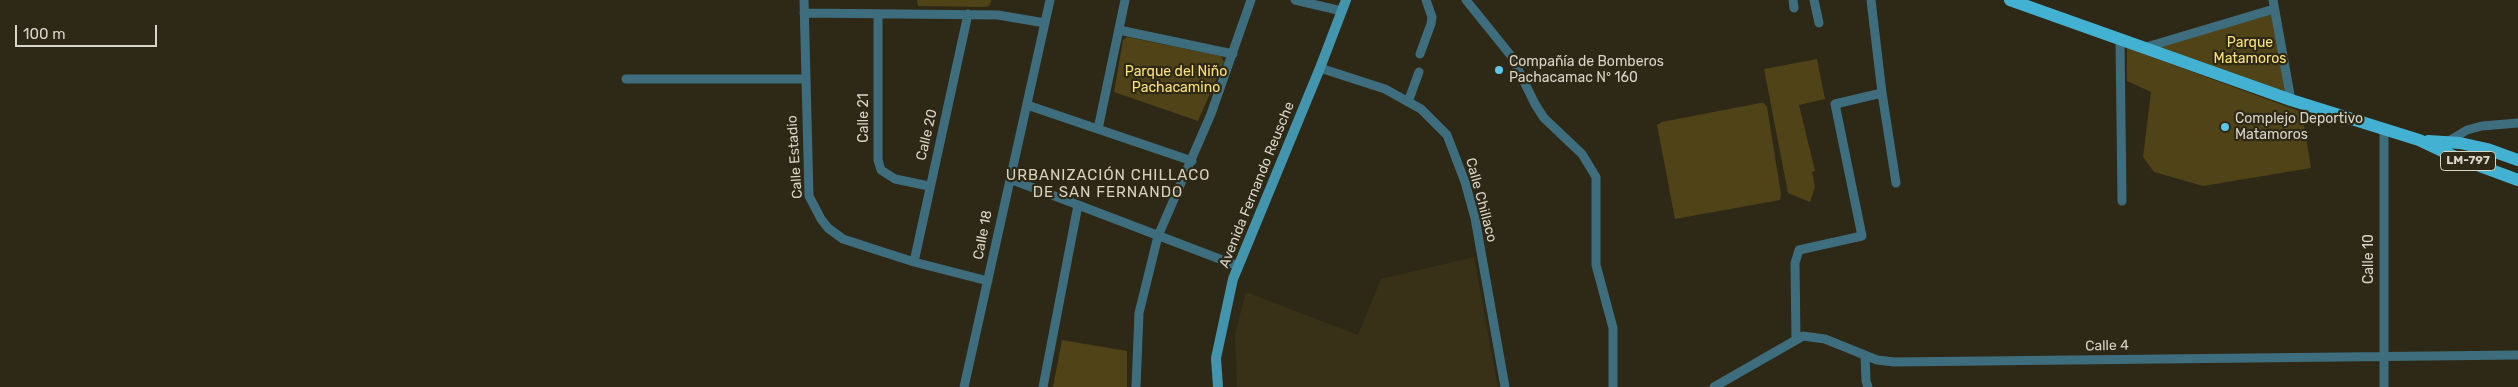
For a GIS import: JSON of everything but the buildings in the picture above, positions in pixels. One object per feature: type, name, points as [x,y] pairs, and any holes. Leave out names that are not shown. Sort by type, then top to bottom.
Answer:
[{"type":"main road","name":"LM-797","points":[[2010,0],[2142,48],[2384,131],[2419,140],[2446,142],[2487,149],[2518,160]]},
{"type":"main road","name":"LM-797","points":[[2419,140],[2453,156],[2518,180]]},
{"type":"street","name":"Calle Estadio","points":[[804,0],[804,78],[809,196],[814,208],[828,228],[843,239],[914,262],[988,280]]},
{"type":"street","name":"Calle 18","points":[[964,387],[1050,0]]},
{"type":"street","points":[[1098,129],[1125,0]]},
{"type":"street","points":[[1136,387],[1139,313],[1158,236],[1192,161],[1233,54],[1251,0]]},
{"type":"street","points":[[1295,0],[1342,11]]},
{"type":"street","name":"Avenida Fernando Reusche","points":[[1218,387],[1216,358],[1233,279],[1346,0]]},
{"type":"street","points":[[1420,54],[1432,17],[1426,0]]},
{"type":"street","points":[[1466,0],[1512,57],[1544,118],[1582,154],[1596,177],[1596,265],[1613,328],[1613,387]]},
{"type":"street","points":[[1814,0],[1819,23]]},
{"type":"street","points":[[1871,0],[1882,94],[1896,183]]},
{"type":"street","points":[[2142,48],[2274,4],[2291,100]]},
{"type":"street","points":[[804,13],[998,15],[1045,24]]},
{"type":"street","name":"Calle 21","points":[[878,14],[878,160],[881,170],[895,179],[930,186]]},
{"type":"street","name":"Calle 20","points":[[914,262],[968,14]]},
{"type":"street","points":[[1119,30],[1233,54]]},
{"type":"street","points":[[2120,40],[2122,201]]},
{"type":"street","name":"Calle Chillaco","points":[[1320,68],[1385,89],[1421,110],[1446,134],[1465,182],[1474,218],[1506,387]]},
{"type":"street","points":[[1408,102],[1419,72]]},
{"type":"street","points":[[626,79],[804,78]]},
{"type":"street","points":[[1714,387],[1796,339],[1795,263],[1799,250],[1862,236],[1835,104],[1882,94]]},
{"type":"street","points":[[1027,105],[1192,161]]},
{"type":"street","points":[[2446,142],[2467,130],[2482,126],[2518,123]]},
{"type":"street","name":"Calle 10","points":[[2384,131],[2384,387]]},
{"type":"street","points":[[1010,179],[1238,266]]},
{"type":"street","points":[[1043,387],[1078,205]]},
{"type":"street","name":"Calle 4","points":[[1796,339],[1803,336],[1825,340],[1877,360],[1894,362],[2518,355]]},
{"type":"street","points":[[1865,355],[1868,387]]},
{"type":"shaded area","points":[[1474,257],[1498,387],[1237,387],[1235,334],[1246,292],[1358,335],[1381,279]]},
{"type":"green space","points":[[917,0],[991,0],[990,5],[986,7],[918,6]]},
{"type":"green space","name":"Parque Matamoros","points":[[2274,13],[2286,95],[2158,49],[2158,45]]},
{"type":"green space","name":"Parque del Niño Pachacamino","points":[[1127,37],[1221,56],[1224,62],[1198,121],[1114,92],[1123,40]]},
{"type":"green space","name":"Complejo Deportivo Matamoros","points":[[2127,48],[2302,112],[2311,168],[2203,186],[2154,172],[2143,157],[2151,92],[2127,81]]},
{"type":"green space","points":[[1817,59],[1825,99],[1799,105],[1815,171],[1812,172],[1815,187],[1810,202],[1788,193],[1764,69]]},
{"type":"green space","points":[[1764,103],[1767,107],[1781,194],[1780,200],[1675,219],[1657,125],[1662,122]]},
{"type":"green space","points":[[1062,340],[1127,351],[1127,387],[1053,387]]},
{"type":"place","name":"Compañía de Bomberos Pachacamac Nº 160","points":[[1499,70]]},
{"type":"place","name":"Complejo Deportivo Matamoros","points":[[2225,127]]},
{"type":"district","name":"URBANIZACIÓN CHILLACO DE SAN FERNANDO","points":[[1108,184]]}]
